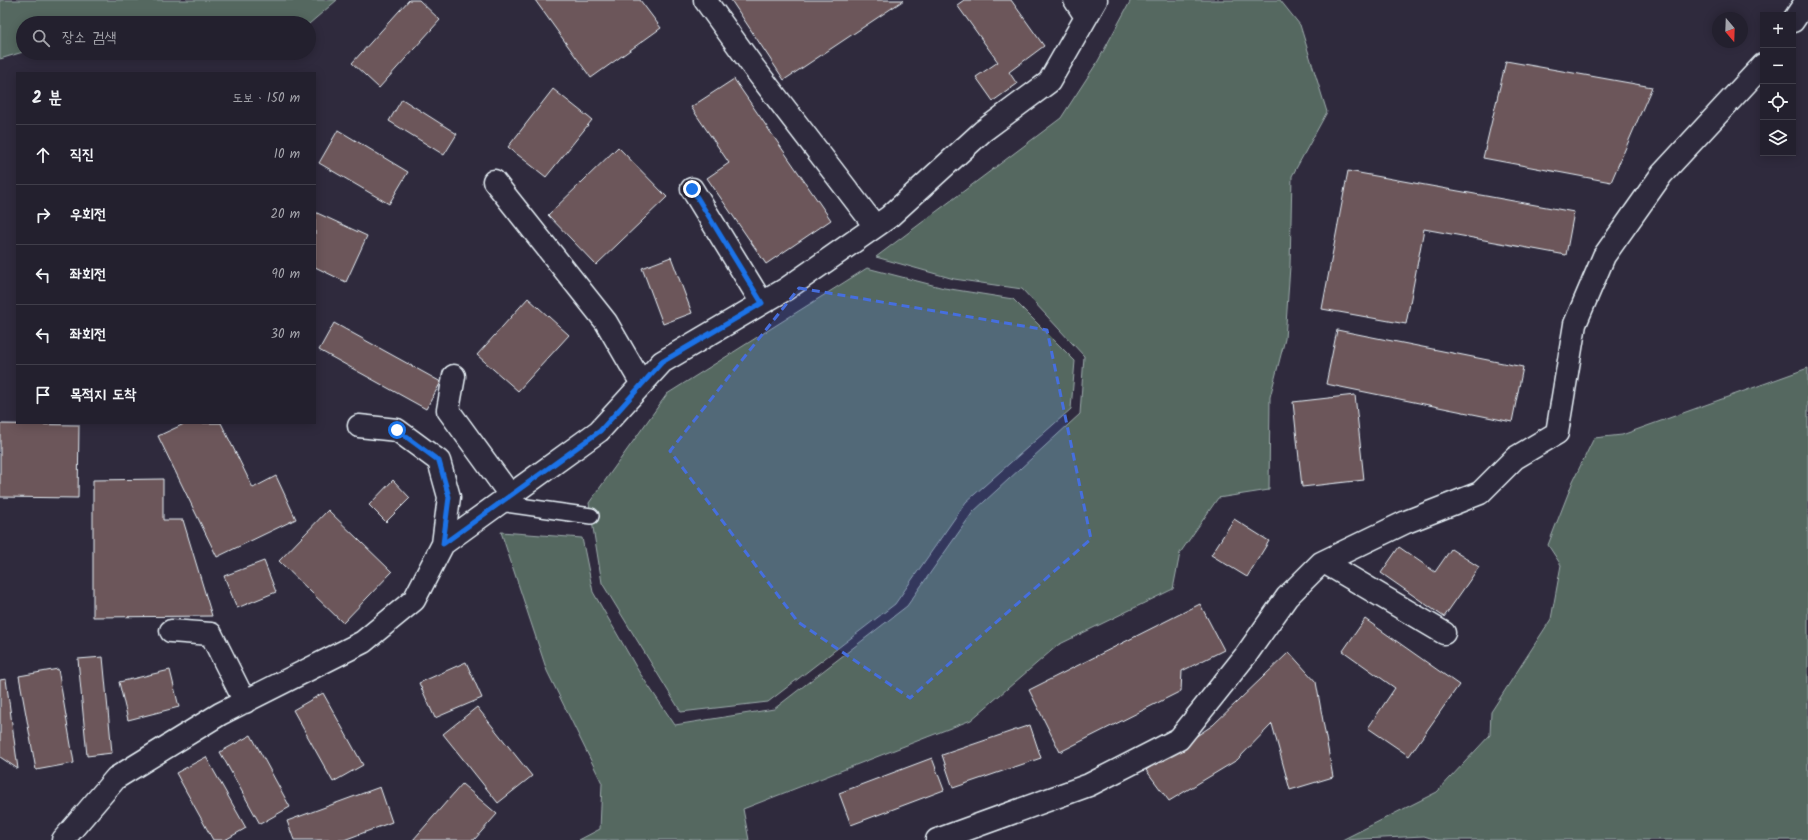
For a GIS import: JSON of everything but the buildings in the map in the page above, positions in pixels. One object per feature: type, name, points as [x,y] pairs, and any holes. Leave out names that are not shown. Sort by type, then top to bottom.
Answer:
[{"type":"street","points":[[705,0],[754,68],[875,226]]},
{"type":"street","points":[[1796,16],[1807,0]]},
{"type":"street","points":[[443,544],[600,431],[662,362],[786,289],[889,217],[983,131],[1049,82],[1086,6]]},
{"type":"street","points":[[937,840],[1089,785],[1179,739],[1246,655],[1287,597],[1324,562],[1406,522],[1480,493],[1515,458],[1557,433],[1575,324],[1604,256],[1662,174],[1760,68]]},
{"type":"street","points":[[494,181],[606,322],[642,384]]},
{"type":"street","points":[[692,189],[762,303]]},
{"type":"street","points":[[454,376],[448,410],[504,499]]},
{"type":"street","points":[[63,840],[116,778],[220,714],[363,642],[414,600],[443,544],[449,497],[439,461],[397,430],[359,426]]},
{"type":"street","points":[[1324,562],[1444,633]]},
{"type":"street","points":[[171,631],[211,634],[245,702]]},
{"type":"lane","points":[[504,499],[591,516]]},
{"type":"highlighted area","points":[[799,288],[1047,330],[1091,539],[910,698],[798,622],[670,451]]},
{"type":"green space","points":[[0,0],[337,0],[316,18],[316,16],[16,16],[16,54],[0,59]]},
{"type":"green space","points":[[1131,0],[1280,0],[1300,25],[1327,112],[1292,176],[1290,266],[1285,339],[1270,397],[1269,490],[1218,498],[1180,553],[1173,589],[1058,645],[971,720],[743,809],[749,840],[579,840],[600,829],[602,783],[547,671],[501,532],[582,538],[593,592],[639,672],[675,725],[774,709],[907,606],[973,512],[1080,414],[1084,356],[1022,289],[954,279],[876,257],[1061,118],[1098,61]]},
{"type":"green space","points":[[867,268],[944,288],[1013,299],[1075,361],[1071,409],[966,502],[895,604],[768,702],[681,712],[602,583],[589,503],[667,394]]},
{"type":"green space","points":[[1808,368],[1808,840],[1437,840],[1424,836],[1342,840],[1437,792],[1490,735],[1491,712],[1551,619],[1561,565],[1548,545],[1573,481],[1594,438],[1622,435]]},
{"type":"route","points":[[397,430],[439,461],[449,497],[443,544],[499,502],[600,431],[662,362],[762,303],[692,189]]}]
